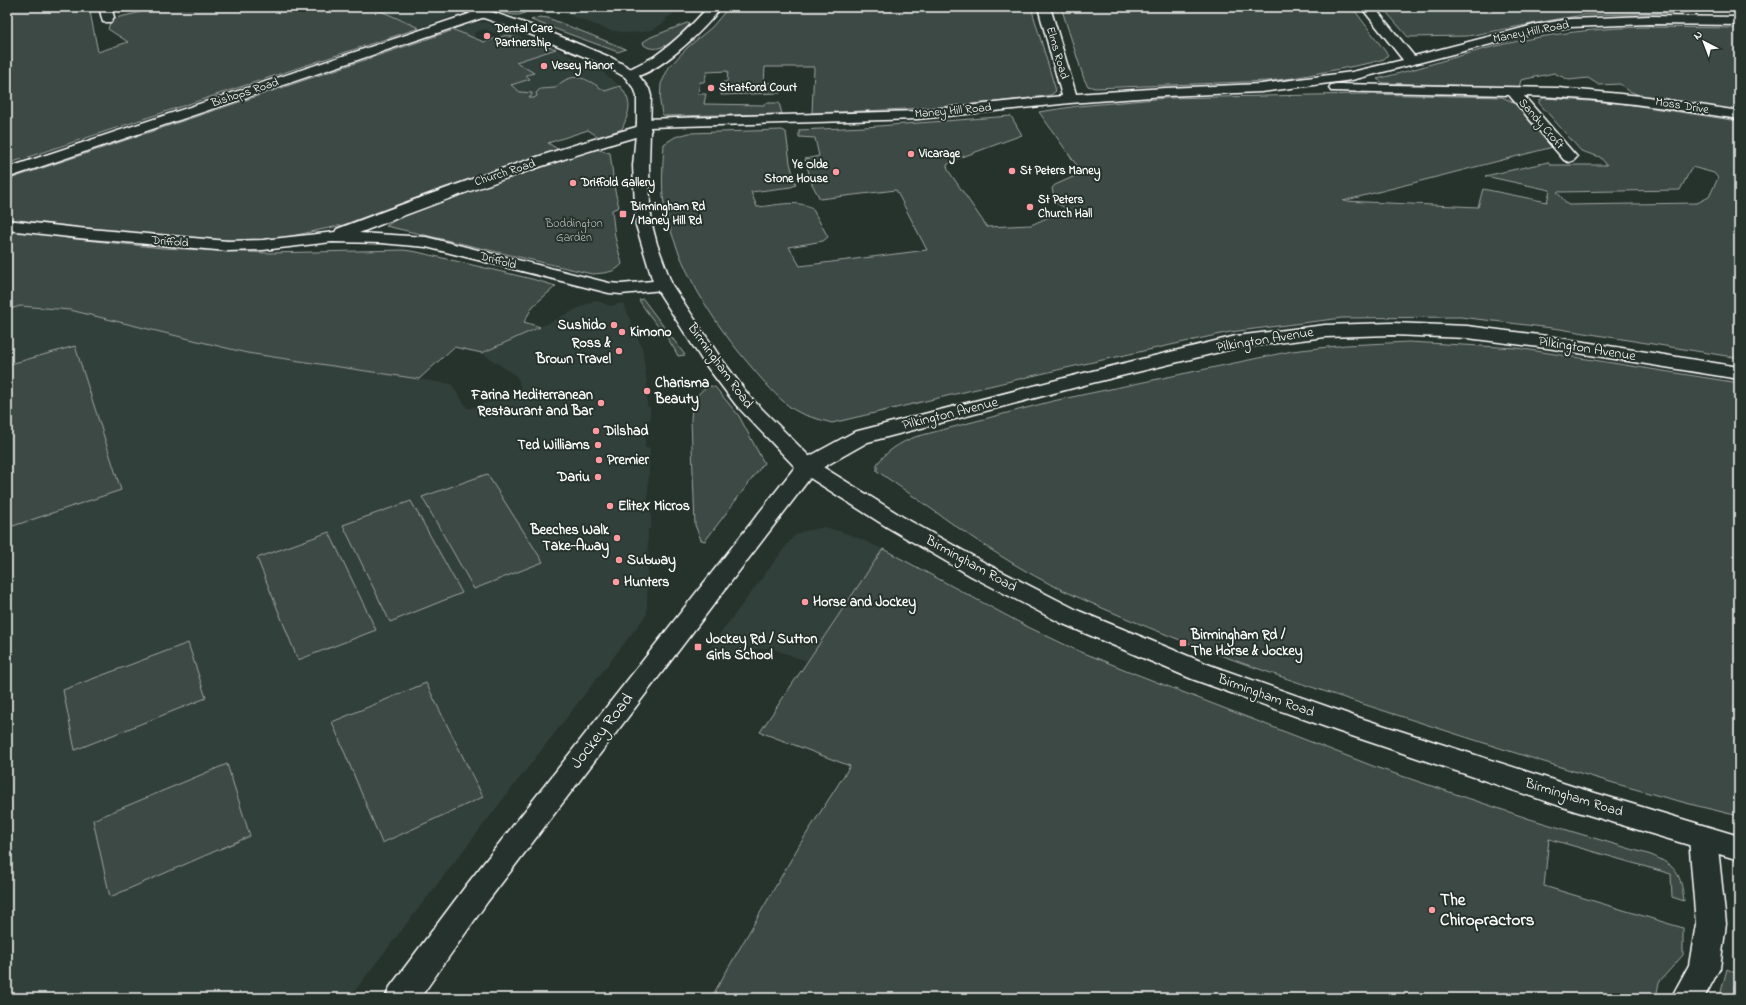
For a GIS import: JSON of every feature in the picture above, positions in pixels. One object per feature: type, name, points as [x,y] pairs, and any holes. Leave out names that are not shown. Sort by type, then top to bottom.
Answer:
[{"type":"street","name":"Birmingham Road","points":[[465,7],[607,61],[630,74],[642,89],[644,96],[644,126],[641,166],[644,225],[663,285],[712,360],[743,400],[807,467],[895,522],[972,566],[1070,617],[1201,672],[1346,724],[1575,799],[1739,848]]},
{"type":"street","points":[[630,74],[650,65],[678,44],[715,7]]},
{"type":"street","name":"Elms Road","points":[[1044,7],[1070,98]]},
{"type":"street","points":[[1367,7],[1411,61]]},
{"type":"street","points":[[1712,7],[1735,21]]},
{"type":"street","name":"Bishops Road","points":[[7,173],[484,13]]},
{"type":"street","name":"Maney Hill Road","points":[[1261,88],[1352,76],[1534,29],[1570,23],[1649,20],[1735,21]]},
{"type":"street","points":[[1352,76],[1369,88]]},
{"type":"street","name":"Moss Drive","points":[[1610,86],[1626,98]]},
{"type":"street","name":"Maney Hill Road","points":[[644,126],[918,115],[1012,106],[1070,98],[1261,88],[1369,88],[1513,91]]},
{"type":"street","name":"Moss Drive","points":[[1513,91],[1558,92],[1626,98],[1739,115]]},
{"type":"street","name":"Sandy Croft","points":[[1513,91],[1575,157],[1552,157]]},
{"type":"street","name":"Church Road","points":[[370,223],[472,184],[644,126]]},
{"type":"street","name":"Driffold","points":[[332,238],[370,223]]},
{"type":"street","name":"Driffold","points":[[7,225],[78,234],[228,246],[263,245],[332,238],[381,238],[426,242],[609,288],[621,290],[663,285]]},
{"type":"street","name":"Pilkington Avenue","points":[[807,467],[861,437],[868,435],[1087,378],[1236,342],[1325,331],[1392,329],[1466,332],[1547,342],[1739,373]]},
{"type":"street","name":"Jockey Road","points":[[407,996],[478,892],[807,467]]},
{"type":"street","points":[[1687,998],[1704,968],[1711,924],[1703,838]]},
{"type":"shaded area","points":[[372,7],[443,7],[459,14],[419,28]]},
{"type":"shaded area","points":[[547,7],[684,7],[665,19],[668,20],[654,29],[628,33],[609,30]]},
{"type":"shaded area","points":[[485,22],[529,39],[522,41],[507,35],[502,36],[485,29],[473,33],[476,35],[470,37],[454,30],[475,23]]},
{"type":"shaded area","points":[[556,49],[600,70],[620,86],[605,91],[585,78],[555,88],[540,89],[536,93],[537,96],[534,98],[528,98],[528,92],[520,92],[511,85],[530,79],[525,76],[515,62]]},
{"type":"shaded area","points":[[595,300],[610,306],[623,303],[642,348],[647,383],[647,406],[650,407],[650,420],[645,421],[645,448],[650,448],[647,511],[651,510],[651,528],[648,529],[647,614],[349,998],[7,998],[7,310],[20,306],[70,310],[247,353],[451,384],[468,409],[521,392],[519,381],[515,375],[482,353]]},
{"type":"shaded area","points":[[825,527],[851,535],[883,549],[807,661],[770,648],[756,649],[727,657],[708,650],[793,537],[801,532]]},
{"type":"green space","points":[[7,7],[89,7],[98,52],[128,42],[108,29],[111,19],[163,7],[372,7],[419,28],[7,164]]},
{"type":"green space","points":[[489,7],[516,7],[526,10],[526,12],[513,15]]},
{"type":"green space","points":[[729,7],[1031,7],[1056,91],[1051,95],[962,105],[812,113],[814,67],[765,67],[764,83],[778,83],[782,91],[780,93],[721,95],[723,82],[727,82],[728,71],[707,72],[704,82],[700,82],[698,94],[706,94],[704,104],[764,105],[765,103],[779,103],[782,114],[664,116],[662,114],[660,102],[661,84],[669,67],[688,47],[712,27]]},
{"type":"green space","points":[[1061,7],[1352,7],[1388,55],[1384,59],[1370,63],[1293,78],[1268,81],[1095,88],[1088,86],[1084,79]]},
{"type":"green space","points":[[1382,7],[1693,8],[1690,12],[1680,13],[1585,15],[1468,36],[1408,37]]},
{"type":"green space","points":[[540,17],[548,18],[626,49],[618,52],[531,20]]},
{"type":"green space","points":[[687,23],[691,24],[682,34],[663,47],[650,48],[644,45],[643,42],[651,37]]},
{"type":"green space","points":[[1645,27],[1739,28],[1739,111],[1644,97],[1629,91],[1620,84],[1599,85],[1588,78],[1569,80],[1554,73],[1521,80],[1519,87],[1383,83],[1377,79],[1487,48],[1524,40],[1584,31]]},
{"type":"green space","points":[[454,30],[484,42],[507,35],[522,41],[529,39],[556,49],[516,62],[534,73],[526,75],[530,79],[511,85],[520,92],[532,93],[529,98],[534,98],[537,96],[536,93],[540,89],[555,88],[562,82],[574,78],[589,81],[605,91],[620,86],[627,97],[629,107],[622,129],[599,137],[588,130],[548,143],[559,150],[437,190],[343,225],[282,238],[243,241],[148,235],[7,219],[7,180]]},
{"type":"green space","points":[[1363,94],[1502,97],[1515,103],[1553,147],[1343,201],[1478,207],[1483,189],[1547,202],[1550,190],[1485,176],[1548,162],[1550,165],[1607,165],[1600,157],[1581,151],[1539,103],[1539,101],[1544,98],[1619,103],[1739,121],[1739,358],[1560,329],[1460,317],[1342,318],[1230,332],[1066,368],[832,423],[805,415],[790,407],[780,399],[758,375],[724,333],[698,293],[687,272],[670,227],[664,204],[662,182],[664,144],[675,137],[689,133],[782,130],[786,132],[790,163],[796,185],[791,187],[751,192],[757,207],[792,203],[806,205],[812,208],[828,237],[823,241],[789,247],[800,266],[927,250],[896,190],[820,199],[812,184],[805,159],[819,156],[815,138],[799,137],[799,130],[865,127],[1011,116],[1022,135],[954,160],[947,165],[948,170],[987,227],[1031,225],[1067,209],[1056,203],[1060,200],[1053,193],[1052,188],[1055,185],[1082,173],[1039,112],[1078,106],[1167,98]],"holes":[[[1692,167],[1714,173],[1718,178],[1709,197],[1697,203],[1568,205],[1557,192],[1680,190]]]},
{"type":"green space","name":"Boddington Garden","points":[[596,149],[610,153],[615,191],[619,207],[612,210],[615,237],[622,264],[613,271],[592,274],[386,226],[403,215],[471,188]]},
{"type":"green space","points":[[7,230],[162,248],[267,253],[404,250],[532,279],[556,286],[533,306],[524,322],[540,327],[482,353],[454,347],[419,379],[247,353],[70,310],[20,306],[7,310]]},
{"type":"green space","points":[[643,299],[685,355],[678,356],[674,348],[639,300]]},
{"type":"green space","points":[[1409,342],[1517,348],[1739,383],[1739,816],[1700,807],[1583,774],[1505,750],[1287,679],[1148,627],[1034,576],[988,548],[877,471],[877,464],[889,451],[915,437],[1053,401],[1292,351],[1346,345]]},
{"type":"green space","points":[[75,346],[121,490],[7,528],[7,365]]},
{"type":"green space","points":[[711,386],[715,387],[739,416],[764,463],[705,541],[701,540],[695,525],[691,420],[693,404],[697,395]]},
{"type":"green space","points":[[487,474],[543,562],[474,589],[422,497]]},
{"type":"green space","points":[[411,501],[462,593],[390,622],[343,525]]},
{"type":"green space","points":[[329,532],[376,630],[298,660],[257,558]]},
{"type":"green space","points":[[883,549],[1026,626],[1074,649],[1136,674],[1378,768],[1530,819],[1660,859],[1672,867],[1679,877],[1684,901],[1672,897],[1671,874],[1549,839],[1544,886],[1683,928],[1683,955],[1659,982],[1656,998],[711,998],[800,844],[850,766],[760,732]]},
{"type":"green space","points":[[188,643],[206,698],[75,750],[63,690]]},
{"type":"green space","points":[[426,683],[483,797],[382,843],[332,722]]},
{"type":"green space","points":[[227,764],[250,836],[110,897],[93,820]]},
{"type":"green space","points":[[1727,969],[1737,974],[1738,987],[1734,986],[1735,998],[1717,998],[1721,992]]},
{"type":"place","name":"Dental Care Partnership","points":[[487,36]]},
{"type":"place","name":"Vesey Manor","points":[[544,66]]},
{"type":"place","name":"Stratford Court","points":[[711,88]]},
{"type":"place","name":"Vicarage","points":[[911,154]]},
{"type":"place","name":"St Peters Maney","points":[[1012,171]]},
{"type":"place","name":"Ye Olde Stone House","points":[[836,172]]},
{"type":"place","name":"Driffold Gallery","points":[[573,183]]},
{"type":"place","name":"St Peters Church Hall","points":[[1030,207]]},
{"type":"place","name":"Birmingham Rd / Maney Hill Rd","points":[[623,214]]},
{"type":"place","name":"Sushido","points":[[614,325]]},
{"type":"place","name":"Kimono","points":[[622,332]]},
{"type":"place","name":"Ross & Brown Travel","points":[[619,351]]},
{"type":"place","name":"Charisma Beauty","points":[[647,391]]},
{"type":"place","name":"Farina Mediterranean Restaurant and Bar","points":[[601,403]]},
{"type":"place","name":"Dilshad","points":[[596,431]]},
{"type":"place","name":"Ted Williams","points":[[598,445]]},
{"type":"place","name":"Premier","points":[[599,460]]},
{"type":"place","name":"Dariu","points":[[598,477]]},
{"type":"place","name":"EliteX Micros","points":[[610,506]]},
{"type":"place","name":"Beeches Walk Take-Away","points":[[617,538]]},
{"type":"place","name":"Subway","points":[[619,560]]},
{"type":"place","name":"Hunters","points":[[616,582]]},
{"type":"place","name":"Horse and Jockey","points":[[805,602]]},
{"type":"place","name":"Birmingham Rd / The Horse & Jockey","points":[[1183,643]]},
{"type":"place","name":"Jockey Rd / Sutton Girls School","points":[[698,647]]},
{"type":"place","name":"The Chiropractors","points":[[1432,910]]}]
